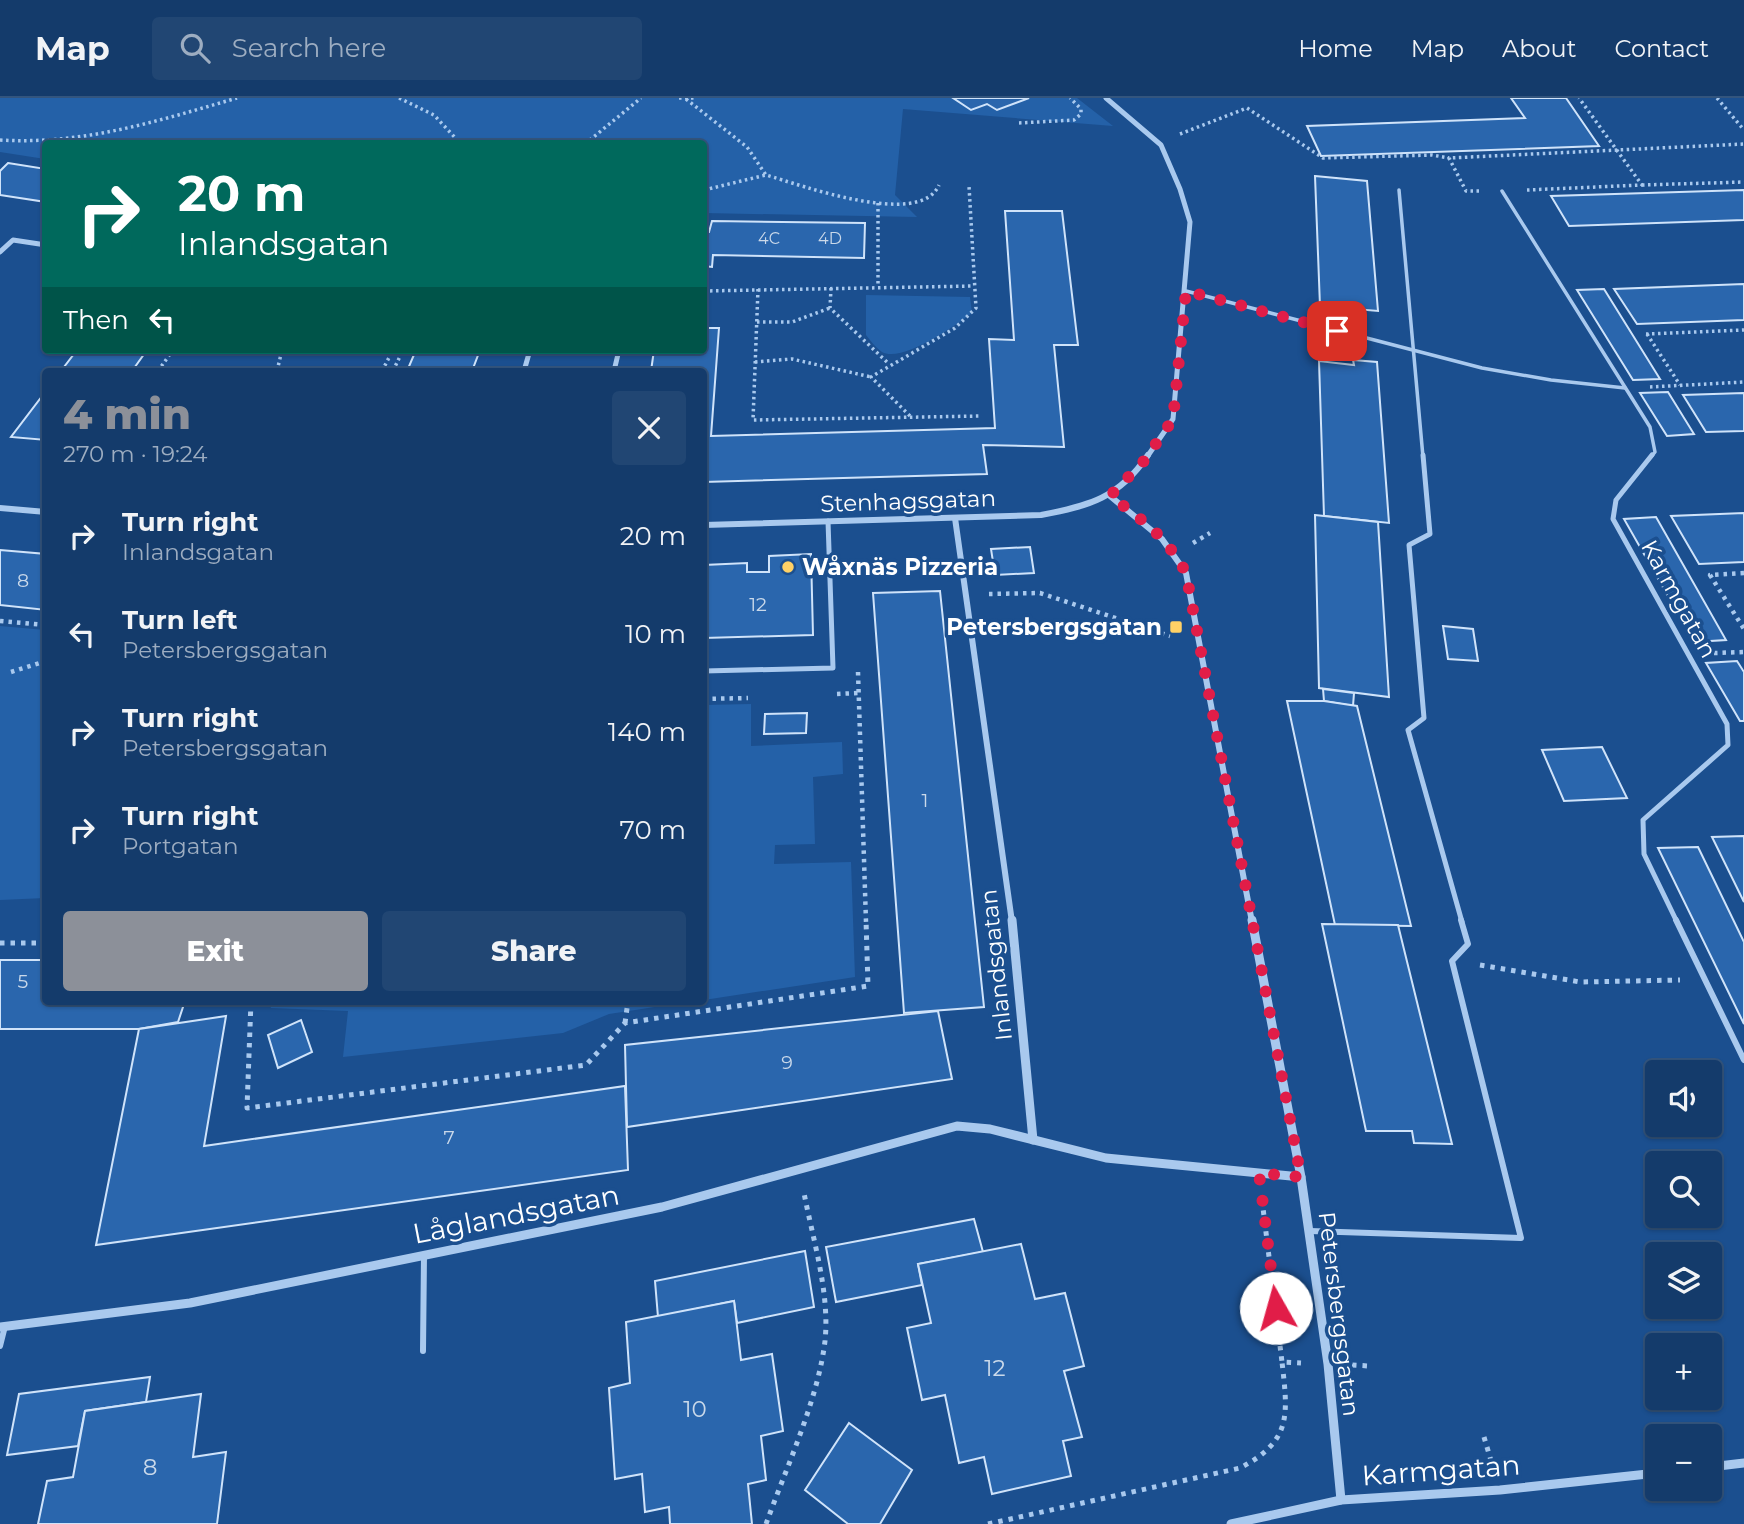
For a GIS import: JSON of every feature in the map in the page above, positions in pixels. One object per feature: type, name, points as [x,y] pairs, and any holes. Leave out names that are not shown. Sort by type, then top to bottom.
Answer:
[{"type":"street","points":[[1106,98],[1161,145],[1191,222],[1173,419],[1144,461],[1110,496]]},
{"type":"street","points":[[0,252],[13,240],[42,245]]},
{"type":"street","name":"Stenhagsgatan","points":[[707,525],[1041,515],[1079,508],[1110,496]]},
{"type":"street","name":"Petersbergsgatan","points":[[1110,496],[1154,528],[1173,549],[1186,573],[1301,1177],[1328,1364],[1341,1500]]},
{"type":"street","points":[[0,508],[42,512]]},
{"type":"street","name":"Inlandsgatan","points":[[955,518],[1013,926],[1033,1140]]},
{"type":"street","name":"Låglandsgatan","points":[[2,1326],[190,1303],[662,1207],[957,1126],[990,1129],[1033,1140]]},
{"type":"street","points":[[1033,1140],[1106,1158],[1301,1177]]},
{"type":"street","points":[[1722,1466],[1744,1463]]},
{"type":"street","name":"Karmgatan","points":[[1231,1524],[1341,1500],[1500,1490],[1645,1474]]},
{"type":"lane","points":[[1310,1231],[1521,1238],[1452,961],[1468,944],[1408,730],[1424,718],[1409,545],[1430,534],[1399,190]]},
{"type":"lane","name":"Karmgatan","points":[[1502,191],[1650,427],[1655,452],[1615,500],[1613,519],[1727,724],[1728,745],[1643,820],[1644,854],[1744,1060]]},
{"type":"lane","points":[[1186,291],[1482,369],[1625,388]]},
{"type":"lane","points":[[707,671],[833,668],[828,522]]},
{"type":"lane","points":[[423,1351],[424,1255]]},
{"type":"lane","points":[[0,1346],[2,1326]]},
{"type":"path","points":[[0,140],[62,139],[124,130],[237,98]]},
{"type":"path","points":[[399,98],[418,104],[434,114],[449,127],[458,140]]},
{"type":"path","points":[[591,140],[641,98]]},
{"type":"path","points":[[679,98],[694,98]]},
{"type":"path","points":[[1019,123],[1074,120],[1081,114],[1081,109],[1070,98]]},
{"type":"path","points":[[1579,98],[1642,186]]},
{"type":"path","points":[[1717,98],[1744,130]]},
{"type":"path","points":[[686,99],[747,147],[766,176]]},
{"type":"path","points":[[1173,136],[1247,108],[1323,158],[1432,155],[1449,158],[1744,144]]},
{"type":"path","points":[[1449,158],[1465,191],[1744,183]]},
{"type":"path","points":[[707,189],[766,176],[878,203],[926,201],[934,197],[939,185]]},
{"type":"path","points":[[871,377],[889,364],[965,322],[976,309],[969,186]]},
{"type":"path","points":[[877,286],[878,203]]},
{"type":"path","points":[[707,291],[974,286]]},
{"type":"path","points":[[831,288],[830,308],[889,364]]},
{"type":"path","points":[[758,289],[753,420],[980,416]]},
{"type":"path","points":[[757,322],[792,322],[830,308]]},
{"type":"path","points":[[1680,385],[1646,334],[1744,330]]},
{"type":"path","points":[[755,362],[792,359],[871,377],[910,417]]},
{"type":"path","points":[[1625,388],[1744,382]]},
{"type":"path","points":[[1744,573],[1710,575],[1744,629]]},
{"type":"path","points":[[967,595],[1040,593],[1170,636]]},
{"type":"path","points":[[0,621],[42,625]]},
{"type":"path","points":[[11,672],[42,662]]},
{"type":"path","points":[[625,1023],[869,986],[858,666]]},
{"type":"path","points":[[0,943],[42,943]]},
{"type":"path","points":[[1452,961],[1580,982],[1705,980]]},
{"type":"path","points":[[251,1005],[247,1108],[586,1065],[625,1023],[627,1005]]},
{"type":"path","points":[[766,1524],[817,1380],[825,1339],[823,1296],[800,1169]]},
{"type":"path","points":[[988,1524],[1240,1468],[1263,1458],[1277,1444],[1284,1427],[1287,1406],[1259,1173]]},
{"type":"path","points":[[1282,1362],[1369,1366]]},
{"type":"shaded area","points":[[0,98],[1077,98],[1113,126],[903,109],[895,195],[917,217],[707,213],[707,140],[42,140],[42,159],[0,152]]},
{"type":"shaded area","points":[[866,295],[970,297],[972,313],[928,342],[891,354],[882,352],[866,335]]},
{"type":"shaded area","points":[[0,626],[42,630],[42,898],[0,900]]},
{"type":"shaded area","points":[[751,704],[751,746],[842,742],[843,774],[813,777],[815,844],[775,845],[774,864],[851,862],[855,977],[707,1000],[707,705]]},
{"type":"shaded area","points":[[270,1005],[668,1005],[609,1014],[563,1033],[343,1057],[348,1011],[271,1008]]},
{"type":"building","points":[[953,98],[1029,98],[997,110],[987,104],[971,110]]},
{"type":"building","points":[[1511,98],[1566,98],[1599,146],[1321,156],[1307,126],[1525,118]]},
{"type":"building","points":[[8,163],[42,168],[42,201],[0,195],[0,171]]},
{"type":"building","points":[[1315,176],[1367,181],[1378,311],[1320,306]]},
{"type":"building","points":[[1744,190],[1744,220],[1569,226],[1551,196]]},
{"type":"building","points":[[1005,211],[1062,211],[1078,345],[1054,345],[1064,447],[983,445],[987,474],[707,482],[707,368],[651,368],[653,354],[707,354],[707,328],[719,328],[711,436],[995,428],[989,339],[1014,340]]},
{"type":"building","points":[[712,221],[865,223],[864,258],[713,255],[712,267],[707,266]]},
{"type":"building","points":[[1744,284],[1744,320],[1637,324],[1614,289]]},
{"type":"building","points":[[1604,289],[1660,379],[1633,380],[1577,290]]},
{"type":"building","points":[[74,354],[144,354],[134,368],[63,368]]},
{"type":"building","points":[[414,354],[478,354],[473,368],[408,368]]},
{"type":"building","points":[[1353,360],[1377,362],[1389,523],[1324,516],[1319,361],[1354,365]]},
{"type":"building","points":[[1668,392],[1694,434],[1667,436],[1640,393]]},
{"type":"building","points":[[1744,393],[1744,431],[1706,432],[1683,395]]},
{"type":"building","points":[[42,396],[42,440],[11,437]]},
{"type":"building","points":[[1744,513],[1744,562],[1699,564],[1671,516]]},
{"type":"building","points":[[1315,515],[1378,522],[1389,697],[1319,688]]},
{"type":"building","points":[[1656,517],[1726,640],[1694,642],[1624,519]]},
{"type":"building","points":[[1030,547],[1034,573],[995,575],[991,549]]},
{"type":"building","points":[[0,550],[42,554],[42,610],[0,605]]},
{"type":"building","points":[[811,554],[813,635],[707,638],[707,565],[747,563],[747,572],[769,572],[769,556]]},
{"type":"building","points":[[940,591],[984,1007],[904,1013],[873,593]]},
{"type":"building","points":[[1443,626],[1473,629],[1478,661],[1448,659]]},
{"type":"building","points":[[1737,661],[1744,672],[1744,721],[1740,721],[1706,663]]},
{"type":"building","points":[[1323,689],[1354,693],[1353,706],[1324,701]]},
{"type":"building","points":[[1287,701],[1324,701],[1357,706],[1411,926],[1335,925]]},
{"type":"building","points":[[807,713],[806,733],[764,734],[765,714]]},
{"type":"building","points":[[1602,747],[1627,798],[1564,801],[1542,750]]},
{"type":"building","points":[[1744,836],[1744,902],[1712,837]]},
{"type":"building","points":[[1698,847],[1744,942],[1744,1024],[1658,848]]},
{"type":"building","points":[[1322,924],[1398,925],[1452,1144],[1414,1143],[1412,1131],[1366,1131]]},
{"type":"building","points":[[0,960],[42,960],[42,1005],[184,1005],[178,1022],[139,1029],[0,1029]]},
{"type":"building","points":[[938,1011],[952,1079],[627,1127],[625,1045]]},
{"type":"building","points":[[226,1016],[204,1146],[625,1086],[628,1170],[96,1245],[139,1029]]},
{"type":"building","points":[[301,1020],[312,1052],[278,1068],[268,1035]]},
{"type":"building","points":[[974,1219],[983,1252],[918,1264],[922,1285],[836,1302],[826,1247]]},
{"type":"building","points":[[1021,1244],[1035,1299],[1065,1293],[1084,1366],[1064,1371],[1082,1437],[1063,1441],[1071,1476],[992,1494],[984,1457],[959,1463],[945,1395],[922,1400],[907,1328],[931,1323],[918,1264]]},
{"type":"building","points":[[805,1251],[814,1307],[737,1323],[734,1301],[658,1317],[655,1281]]},
{"type":"building","points":[[734,1301],[741,1360],[772,1354],[783,1431],[761,1436],[766,1480],[748,1484],[752,1524],[670,1524],[669,1507],[645,1512],[642,1474],[615,1479],[609,1388],[630,1383],[626,1322]]},
{"type":"building","points":[[150,1377],[146,1402],[85,1411],[78,1446],[7,1455],[19,1394]]},
{"type":"building","points":[[201,1394],[193,1457],[226,1452],[217,1524],[38,1524],[47,1481],[73,1477],[85,1411]]},
{"type":"building","points":[[849,1423],[912,1470],[880,1524],[848,1524],[805,1490]]},
{"type":"place","name":"Wåxnäs Pizzeria","points":[[788,567]]},
{"type":"place","name":"Petersbergsgatan","points":[[1176,627]]},
{"type":"route","points":[[1276,1308],[1259,1173],[1301,1177],[1186,573],[1173,549],[1154,528],[1110,496],[1144,461],[1173,419],[1186,291],[1337,331]]}]
